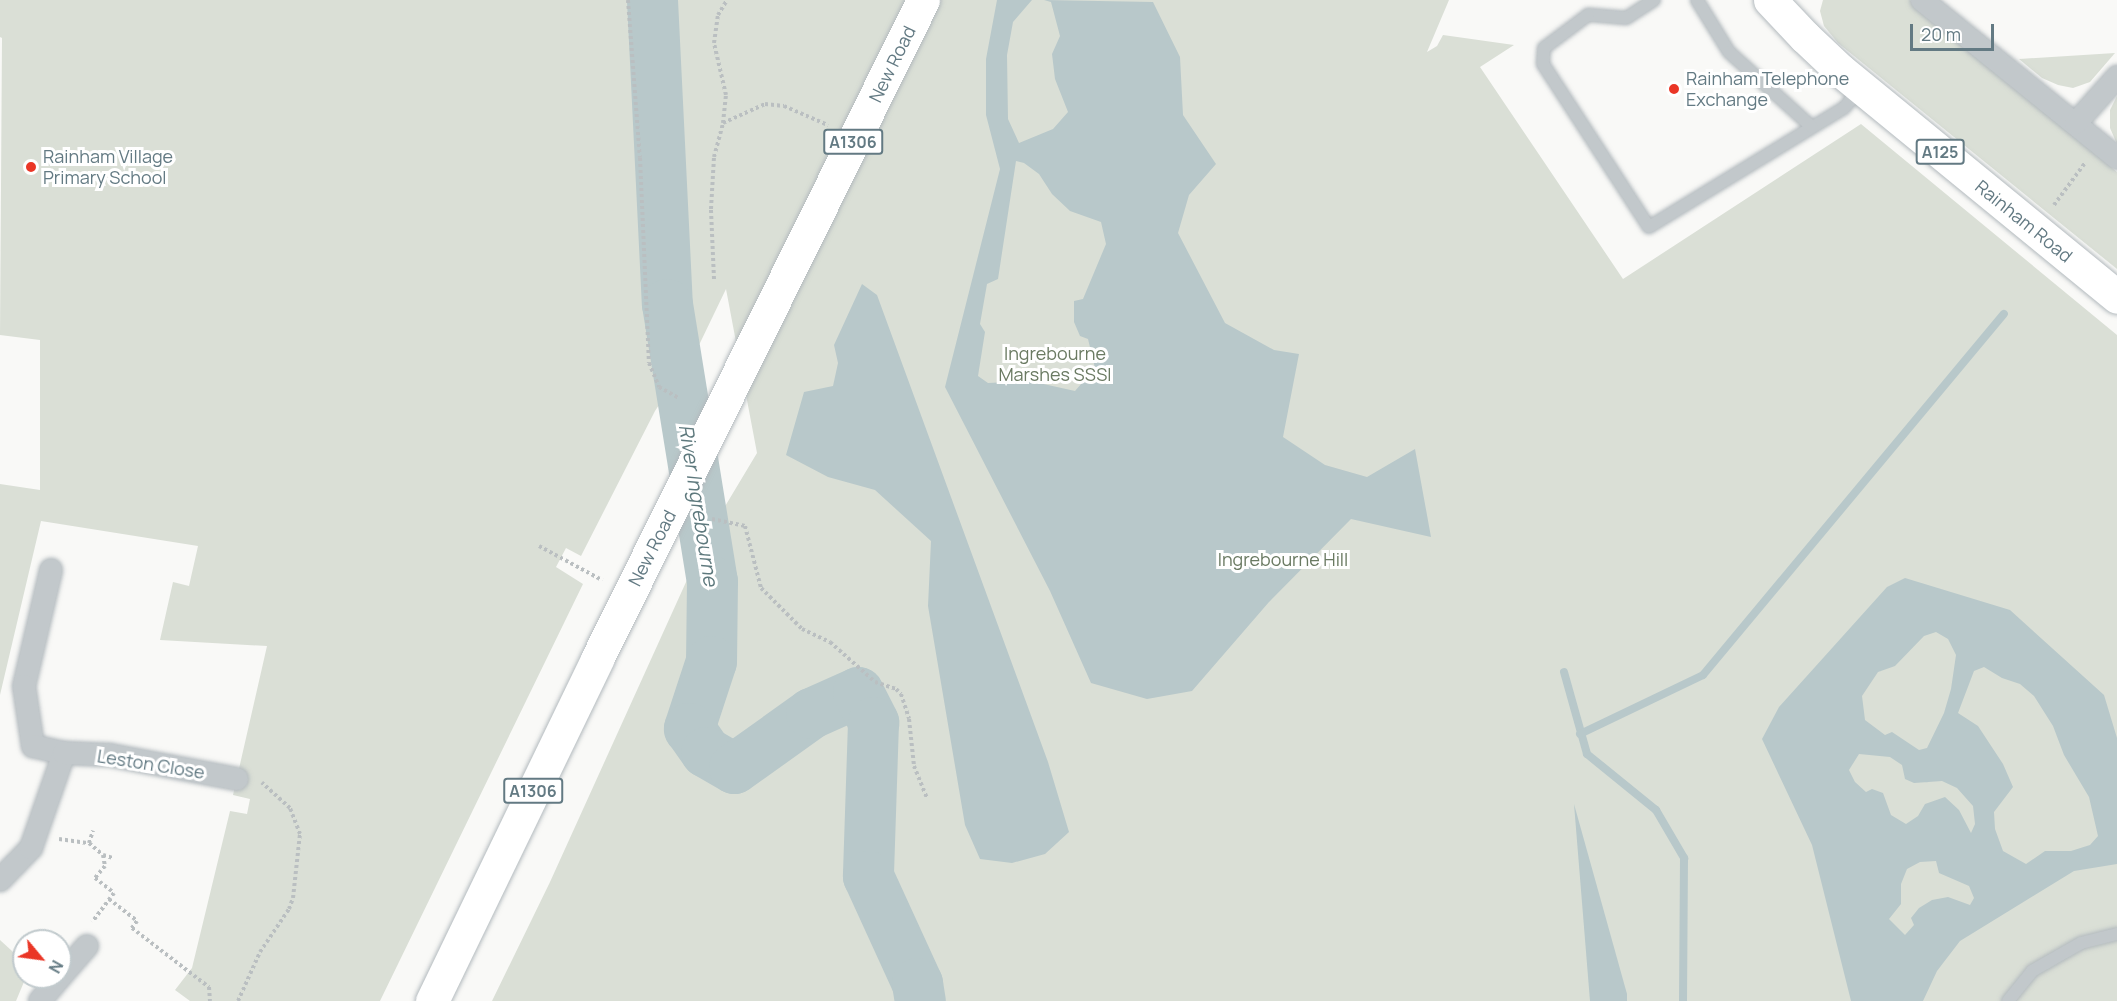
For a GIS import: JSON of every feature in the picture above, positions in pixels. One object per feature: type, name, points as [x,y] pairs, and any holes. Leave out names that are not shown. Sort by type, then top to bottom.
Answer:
[{"type":"main road","name":"New Road","points":[[432,1001],[632,588],[923,0]]},
{"type":"main road","name":"Rainham Road","points":[[1775,2],[1805,37],[1862,87],[2117,297]]},
{"type":"street","points":[[1922,0],[2108,151]]},
{"type":"street","points":[[2076,123],[2117,77]]},
{"type":"street","name":"Leston Close","points":[[51,570],[24,687],[33,746],[60,763],[110,755],[237,779]]},
{"type":"street","points":[[0,880],[31,848],[45,816],[60,763]]},
{"type":"street","points":[[72,962],[93,937]]},
{"type":"street","points":[[40,1001],[50,989]]},
{"type":"lane","points":[[1654,0],[1626,18],[1588,15],[1544,48],[1544,64],[1649,227],[1844,108],[1862,87]]},
{"type":"lane","points":[[1697,0],[1729,52],[1812,127]]},
{"type":"lane","points":[[2008,1001],[2032,971],[2081,943],[2117,934]]},
{"type":"path","points":[[628,0],[640,169],[649,363],[659,387],[680,398]]},
{"type":"path","points":[[714,279],[711,210],[714,157],[723,123],[726,95],[714,43],[718,15],[727,0]]},
{"type":"path","points":[[723,123],[765,104],[784,106],[803,114]]},
{"type":"path","points":[[2048,213],[2108,151]]},
{"type":"path","points":[[712,519],[745,526],[761,588],[801,629],[830,642],[875,682],[896,689],[901,694],[909,719],[914,766],[927,798]]},
{"type":"path","points":[[539,546],[632,588]]},
{"type":"path","points":[[237,779],[247,775],[265,784],[290,808],[300,834],[293,898],[289,909],[260,952],[238,1001]]},
{"type":"path","points":[[45,816],[60,820],[55,838],[89,843],[103,855],[113,858]]},
{"type":"path","points":[[89,843],[93,831]]},
{"type":"path","points":[[93,937],[92,922],[114,893],[95,878],[105,866],[103,855]]},
{"type":"path","points":[[109,899],[137,921],[132,928],[209,987],[210,1001]]},
{"type":"green space","name":"Ingrebourne Hill","points":[[0,0],[1449,0],[1427,52],[1437,46],[1443,35],[1514,45],[1480,67],[1623,279],[1861,124],[2117,335],[2117,1001],[492,1001],[550,882],[706,538],[757,453],[726,289],[700,343],[655,411],[581,556],[566,548],[556,567],[583,584],[380,1001],[190,1001],[175,990],[192,968],[230,811],[247,814],[250,799],[233,795],[267,646],[160,640],[173,582],[189,586],[198,546],[41,521],[0,695],[0,484],[40,490],[40,340],[0,335],[2,38],[0,37]]},
{"type":"green space","points":[[1823,0],[1910,0],[2117,172],[2117,269],[1838,43],[1824,26],[1820,11]]},
{"type":"green space","points":[[2115,53],[2090,82],[2073,88],[2042,78],[2019,59]]},
{"type":"green space","points":[[2117,96],[2117,144],[2110,128],[2110,110]]},
{"type":"green space","points":[[0,940],[12,951],[12,989],[21,989],[16,1001],[0,1001]]},
{"type":"shaded area","points":[[997,0],[1032,0],[1013,22],[1007,55],[1008,119],[1019,143],[1053,129],[1068,112],[1055,79],[1052,54],[1060,36],[1051,2],[1044,0],[1153,2],[1180,57],[1183,115],[1216,164],[1189,195],[1178,233],[1225,323],[1274,350],[1299,354],[1283,437],[1325,465],[1367,477],[1415,449],[1431,537],[1351,519],[1269,602],[1192,691],[1147,699],[1091,683],[1050,591],[945,387],[1000,169],[986,115],[986,59]],"holes":[[[1016,161],[1024,163],[1039,174],[1052,194],[1070,211],[1101,222],[1106,244],[1083,299],[1074,301],[1074,322],[1080,336],[1088,339],[1095,368],[1075,391],[1030,381],[988,383],[978,376],[985,332],[980,324],[987,284],[998,279]]]},
{"type":"shaded area","points":[[862,284],[877,295],[1048,762],[1069,832],[1045,854],[1012,863],[980,859],[965,825],[928,606],[931,541],[875,490],[828,477],[786,455],[804,392],[833,386],[838,363],[834,345]]},
{"type":"shaded area","points":[[1905,578],[2010,610],[2104,695],[2117,738],[2117,864],[2074,871],[1960,941],[1937,971],[1923,1001],[1851,1001],[1812,845],[1762,739],[1779,707],[1887,587]],"holes":[[[1936,632],[1948,639],[1956,655],[1951,689],[1944,713],[1927,748],[1919,750],[1892,732],[1885,735],[1865,720],[1862,696],[1878,672],[1895,666],[1924,636]],[[1984,667],[2002,678],[2020,684],[2034,696],[2053,726],[2064,755],[2089,797],[2098,836],[2090,845],[2071,851],[2045,851],[2026,864],[2003,851],[1995,829],[1994,812],[2013,787],[2003,764],[1978,726],[1958,713],[1974,671]],[[1859,754],[1890,757],[1902,765],[1905,779],[1914,783],[1942,781],[1957,788],[1973,806],[1975,824],[1971,833],[1959,810],[1945,797],[1925,804],[1918,816],[1906,824],[1891,815],[1883,793],[1872,789],[1866,792],[1855,782],[1849,770]],[[1936,861],[1939,873],[1969,886],[1974,898],[1970,905],[1948,897],[1932,900],[1919,908],[1911,918],[1914,925],[1905,935],[1889,919],[1901,904],[1901,884],[1907,869],[1920,862]]]},
{"type":"shaded area","points":[[1574,804],[1627,994],[1627,1001],[1590,1001]]},
{"type":"waterway","name":"River Ingrebourne","points":[[652,0],[667,304],[712,581],[711,661],[689,728],[706,752],[734,768],[811,713],[858,692],[873,722],[868,876],[917,983],[920,1001]]},
{"type":"waterway","points":[[1580,734],[1703,675],[2004,314]]},
{"type":"waterway","points":[[1564,672],[1587,754],[1656,810],[1684,858],[1683,1001]]},
{"type":"place","name":"Rainham Telephone Exchange","points":[[1674,89]]},
{"type":"place","name":"Rainham Village Primary School","points":[[31,167]]},
{"type":"park label","name":"Ingrebourne Marshes SSSI","points":[[1055,364]]}]
